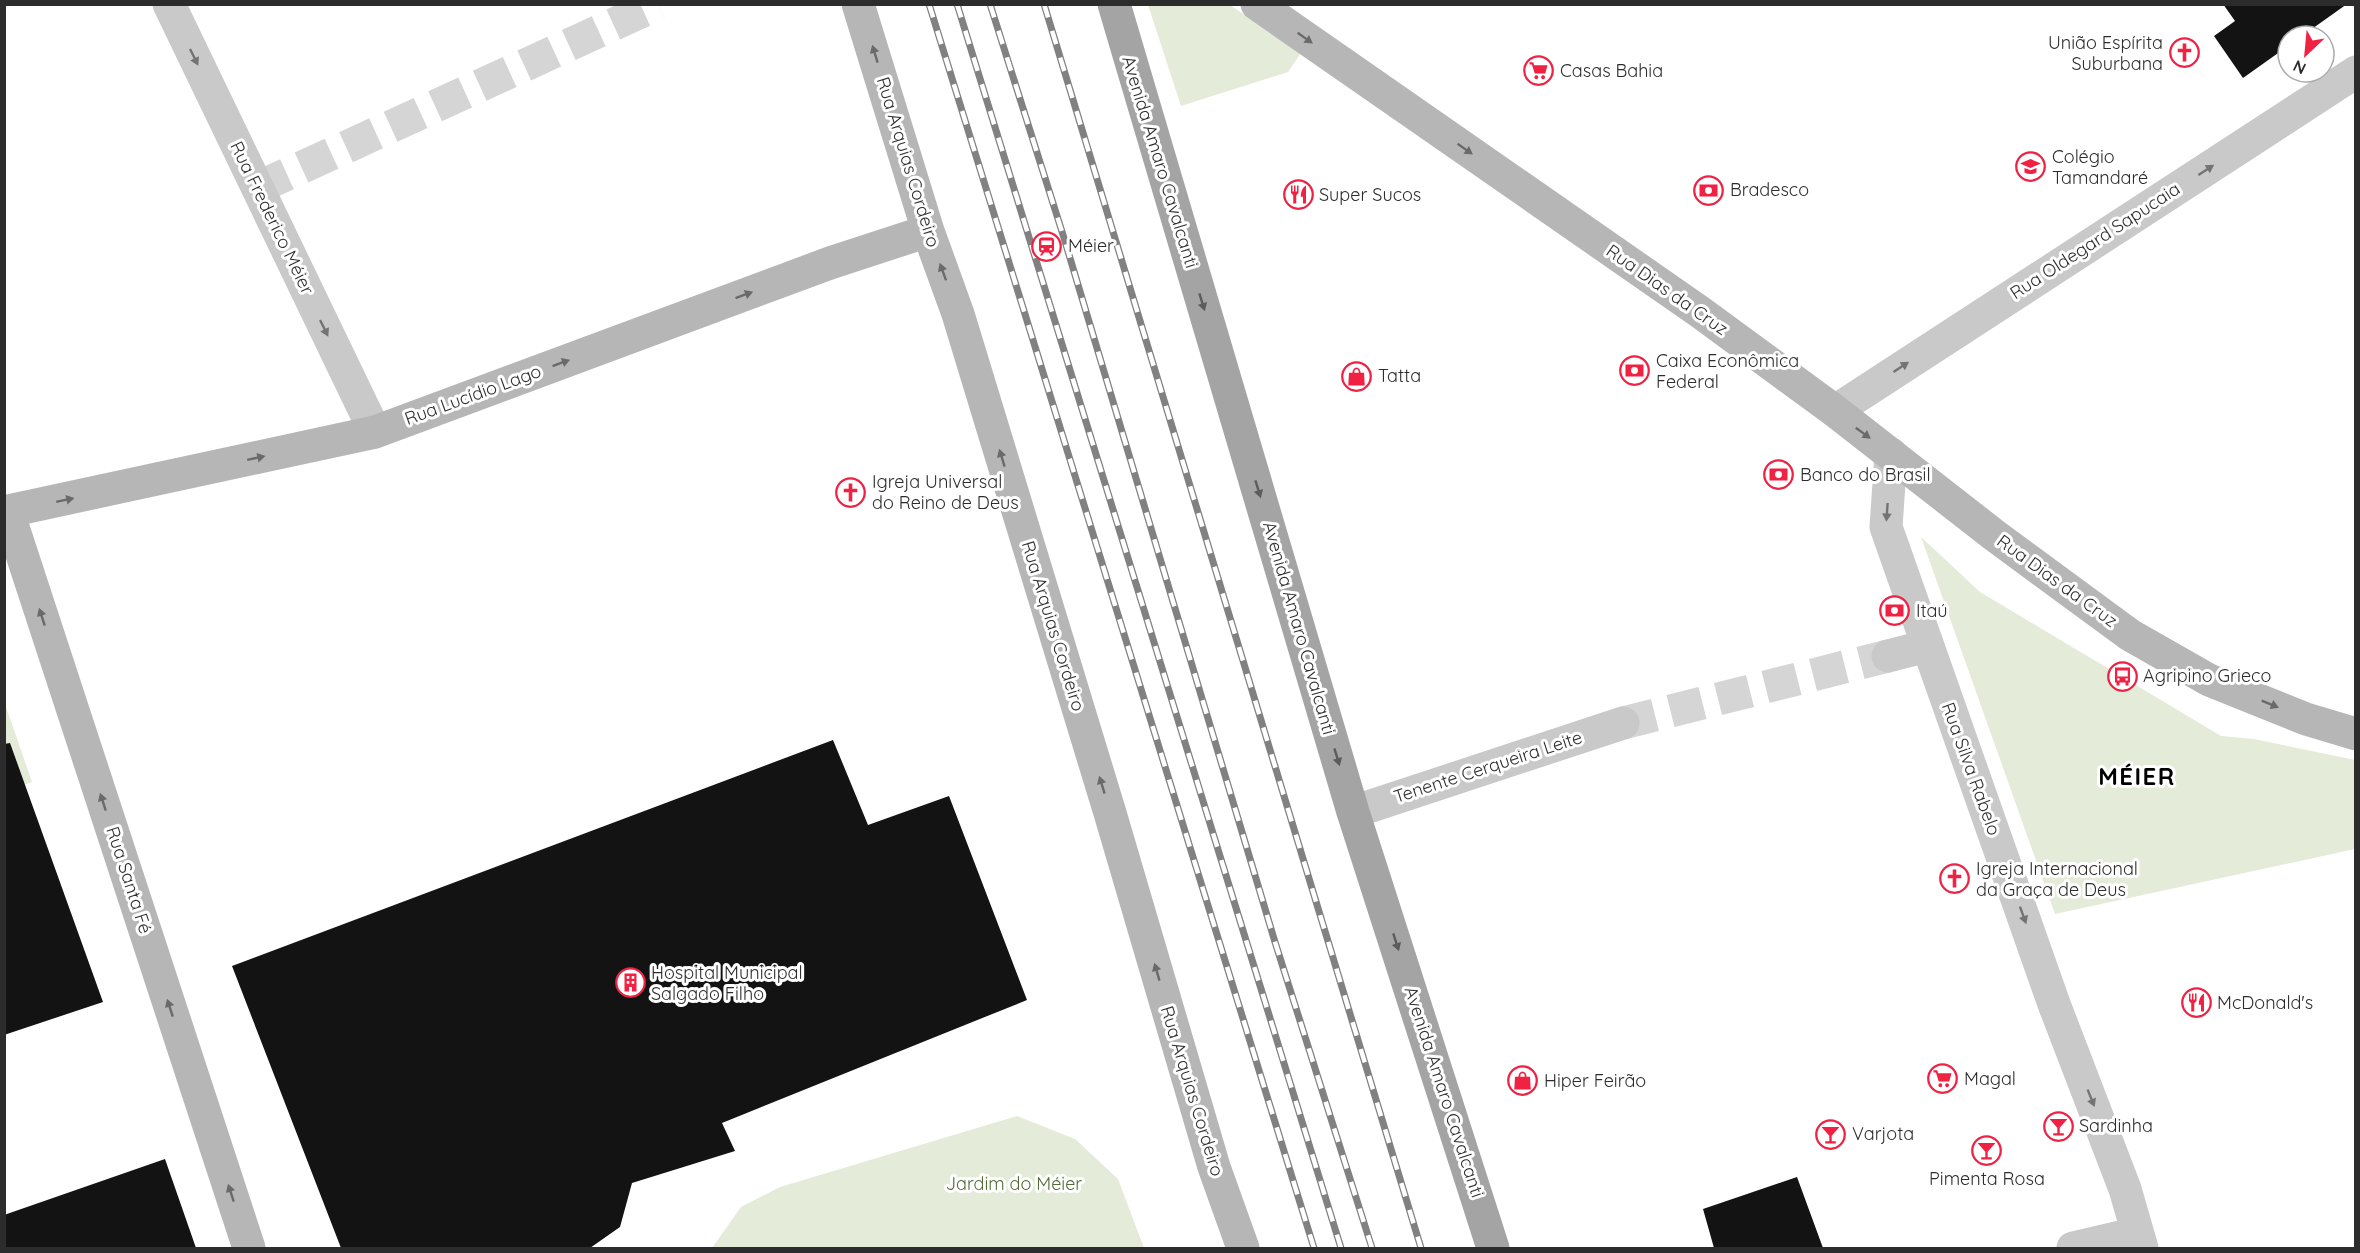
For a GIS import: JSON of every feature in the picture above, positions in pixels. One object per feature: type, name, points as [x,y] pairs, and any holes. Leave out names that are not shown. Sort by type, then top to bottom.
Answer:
[{"type":"main road","name":"Avenida Amaro Cavalcanti","points":[[1113,4],[1353,812],[1493,1248]]},
{"type":"street","name":"Rua Frederico Méier","points":[[169,4],[375,432]]},
{"type":"street","name":"Rua Arquias Cordeiro","points":[[858,4],[928,231],[958,314],[1110,813],[1214,1167],[1243,1248]]},
{"type":"street","name":"Rua Dias da Cruz","points":[[1257,4],[1690,305],[1892,454],[1994,535],[2130,634],[2209,680],[2306,719],[2355,734]]},
{"type":"street","name":"Rua Oldegard Sapucaia","points":[[1835,411],[2355,72]]},
{"type":"street","name":"Rua Lucídio Lago","points":[[6,512],[375,432],[830,263],[928,231]]},
{"type":"street","name":"Rua Silva Rabelo","points":[[1892,454],[1886,527],[2054,1004],[2110,1148],[2140,1240]]},
{"type":"street","name":"Rua Santa Fé","points":[[6,512],[249,1248]]},
{"type":"street","points":[[1888,656],[1927,646]]},
{"type":"street","name":"Tenente Cerqueira Leite","points":[[1353,812],[1623,723]]},
{"type":"street","points":[[2073,1248],[2140,1240]]},
{"type":"green space","points":[[1148,5],[1230,5],[1301,53],[1288,72],[1181,106]]},
{"type":"green space","points":[[1921,537],[1980,592],[2221,736],[2254,739],[2355,760],[2355,849],[2055,914]]},
{"type":"green space","points":[[4,701],[32,782],[5,791],[4,791]]},
{"type":"green space","name":"Jardim do Méier","points":[[1017,1116],[1075,1139],[1118,1179],[1144,1248],[712,1248],[741,1207],[780,1187]]},
{"type":"building","points":[[2223,4],[2347,4],[2319,24],[2276,24],[2276,55],[2243,78],[2214,36],[2235,21]]},
{"type":"building","name":"Hospital Municipal Salgado Filho","points":[[833,740],[868,825],[949,796],[1027,1000],[722,1123],[735,1151],[632,1183],[620,1227],[590,1248],[341,1248],[232,966]]},
{"type":"building","points":[[10,743],[103,1002],[4,1035],[4,744]]},
{"type":"building","points":[[165,1159],[196,1248],[4,1248],[4,1215]]},
{"type":"building","points":[[1797,1177],[1823,1248],[1714,1248],[1703,1209]]},
{"type":"tunnel","points":[[257,188],[658,4]]},
{"type":"tunnel","points":[[1623,723],[1888,656]]},
{"type":"railway","points":[[929,4],[1314,1248]]},
{"type":"railway","points":[[957,4],[1341,1248]]},
{"type":"railway","points":[[990,4],[1064,238],[1275,942],[1372,1248]]},
{"type":"railway","points":[[1044,4],[1421,1248]]},
{"type":"place","name":"União Espírita Suburbana","points":[[2184,53]]},
{"type":"place","name":"Casas Bahia","points":[[1539,71]]},
{"type":"place","name":"Colégio Tamandaré","points":[[2031,167]]},
{"type":"place","name":"Bradesco","points":[[1709,190]]},
{"type":"place","name":"Super Sucos","points":[[1298,195]]},
{"type":"place","name":"Méier","points":[[1047,246]]},
{"type":"place","name":"Caixa Econômica Federal","points":[[1635,371]]},
{"type":"place","name":"Tatta","points":[[1357,376]]},
{"type":"place","name":"Banco do Brasil","points":[[1779,475]]},
{"type":"place","name":"Igreja Universal do Reino de Deus","points":[[851,492]]},
{"type":"place","name":"Itaú","points":[[1895,611]]},
{"type":"place","name":"Agripino Grieco","points":[[2122,676]]},
{"type":"place","name":"Igreja Internacional da Graça de Deus","points":[[1955,879]]},
{"type":"place","name":"Hospital Municipal Salgado Filho","points":[[630,983]]},
{"type":"place","name":"McDonald's","points":[[2196,1003]]},
{"type":"place","name":"Magal","points":[[1943,1079]]},
{"type":"place","name":"Hiper Feirão","points":[[1523,1081]]},
{"type":"place","name":"Sardinha","points":[[2058,1126]]},
{"type":"place","name":"Varjota","points":[[1831,1134]]},
{"type":"place","name":"Pimenta Rosa","points":[[1987,1150]]},
{"type":"district","name":"MÉIER","points":[[2137,777]]}]
